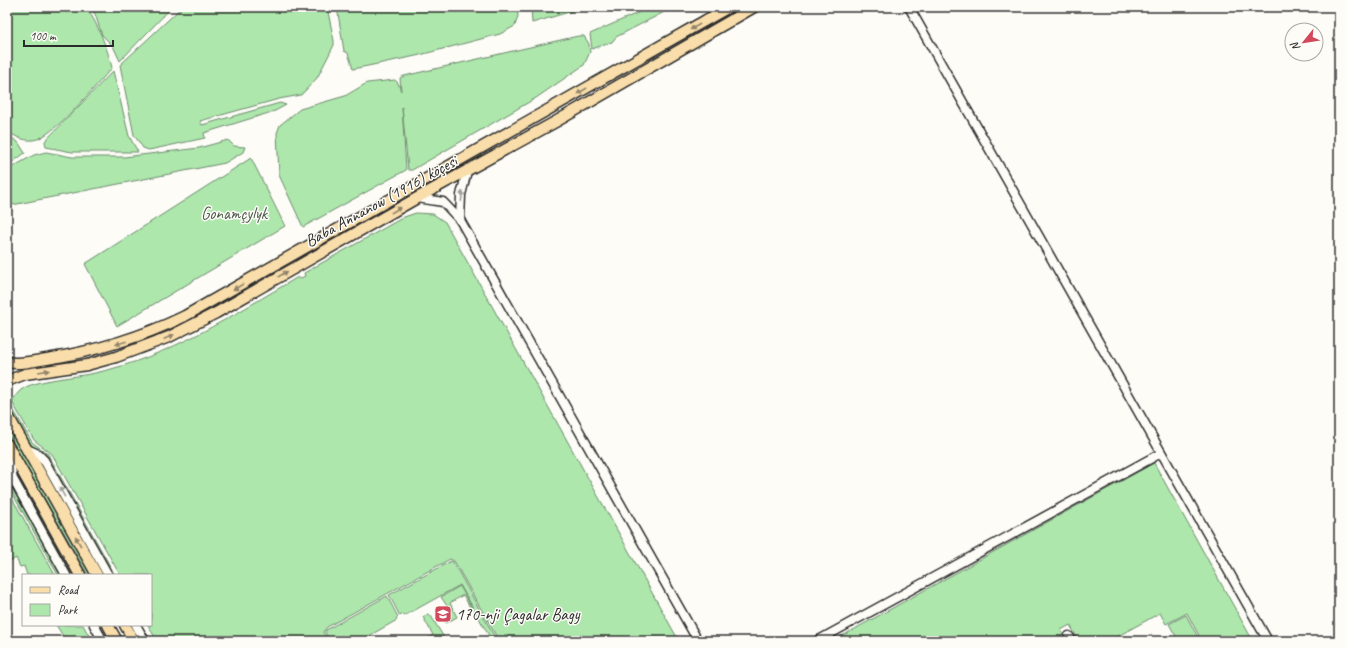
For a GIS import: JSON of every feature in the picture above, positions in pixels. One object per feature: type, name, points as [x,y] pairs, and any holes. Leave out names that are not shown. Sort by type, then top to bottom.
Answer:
[{"type":"main road","name":"Baba Annanow (1916) köçesi","points":[[7,362],[23,363],[83,354],[148,334],[185,316],[729,7]]},
{"type":"main road","name":"Baba Annanow (1916) köçesi","points":[[7,381],[25,374],[87,365],[109,359],[169,337],[216,313],[754,7]]},
{"type":"main road","points":[[7,414],[96,574]]},
{"type":"main road","points":[[7,444],[79,574]]},
{"type":"main road","points":[[109,626],[117,641]]},
{"type":"main road","points":[[126,626],[134,641]]},
{"type":"street","points":[[909,7],[1268,641]]},
{"type":"street","points":[[460,220],[461,195],[467,171]]},
{"type":"street","points":[[417,198],[443,202],[460,220],[698,641]]},
{"type":"street","points":[[26,449],[38,454],[44,460],[107,574]]},
{"type":"street","points":[[817,641],[1161,453]]},
{"type":"street","points":[[14,457],[11,469],[13,479],[65,574]]},
{"type":"street","points":[[95,626],[103,641]]},
{"type":"street","points":[[137,626],[145,641]]},
{"type":"green space","points":[[7,7],[85,7],[102,36],[112,68],[62,121],[51,131],[33,140],[22,139],[7,131]]},
{"type":"green space","points":[[90,7],[172,7],[120,61],[113,46],[102,35],[95,14]]},
{"type":"green space","points":[[182,7],[327,7],[334,45],[317,78],[301,95],[279,99],[200,121],[202,125],[280,103],[286,105],[275,111],[204,133],[205,138],[149,150],[143,148],[134,135],[120,65]]},
{"type":"green space","points":[[337,7],[517,7],[518,16],[515,26],[500,34],[416,56],[353,69],[348,53],[344,51]]},
{"type":"green space","points":[[531,7],[586,7],[532,23]]},
{"type":"green space","points":[[651,7],[674,7],[616,37],[612,42],[592,49],[590,34]]},
{"type":"green space","points":[[578,36],[584,36],[589,44],[590,52],[584,65],[536,98],[412,170],[408,170],[402,107],[406,170],[303,227],[279,175],[277,133],[280,125],[300,109],[345,96],[367,83],[395,80],[401,91],[400,78],[404,76]]},
{"type":"green space","points":[[113,71],[129,136],[138,152],[72,152],[46,147],[45,141]]},
{"type":"green space","points":[[7,135],[18,142],[25,153],[7,166]]},
{"type":"green space","points":[[228,140],[234,146],[245,147],[243,152],[225,163],[7,206],[7,170],[34,155],[46,152],[72,157],[124,157],[199,148]]},
{"type":"green space","name":"Gonamçylyk","points":[[251,158],[285,226],[117,326],[85,264]]},
{"type":"green space","points":[[416,213],[433,214],[445,222],[679,641],[499,641],[454,561],[450,559],[327,627],[323,632],[328,641],[281,641],[279,638],[273,641],[157,641],[149,626],[152,626],[152,574],[119,574],[52,454],[34,440],[12,402],[21,390],[35,384],[95,373],[122,366],[175,346],[225,320],[298,277],[299,279],[305,276],[304,273],[404,217]]},
{"type":"green space","points":[[10,404],[32,442],[48,454],[114,574],[111,574],[46,456],[30,444],[8,405]]},
{"type":"green space","points":[[7,424],[90,574],[87,574],[7,432]]},
{"type":"green space","points":[[1154,463],[1253,641],[1202,641],[1187,613],[1166,624],[1160,613],[1109,641],[1079,641],[1070,625],[1061,630],[1067,641],[833,641]]},
{"type":"green space","points":[[15,472],[72,574],[69,574],[16,479]]},
{"type":"green space","points":[[7,479],[60,574],[57,574],[7,484]]},
{"type":"green space","points":[[7,489],[54,574],[27,574],[24,566],[20,567],[16,558],[7,563],[7,547],[10,545],[7,536]]},
{"type":"green space","points":[[451,561],[453,562],[497,641],[492,641],[460,585],[404,616],[403,614],[400,616],[389,595]]},
{"type":"green space","points":[[460,586],[472,608],[471,609],[463,595],[450,603],[457,617],[446,623],[440,612],[447,606],[441,597]]},
{"type":"green space","points":[[387,596],[398,617],[396,618],[397,620],[360,641],[330,641],[325,632],[326,630]]},
{"type":"green space","points":[[428,614],[431,616],[446,641],[423,641],[433,635],[423,617]]},
{"type":"green space","points":[[1186,615],[1200,641],[1176,641],[1178,640],[1169,624]]},
{"type":"green space","points":[[57,626],[84,626],[92,641],[63,641],[65,639]]},
{"type":"place","name":"170-nji Çagalar Bagy","points":[[443,614]]}]
